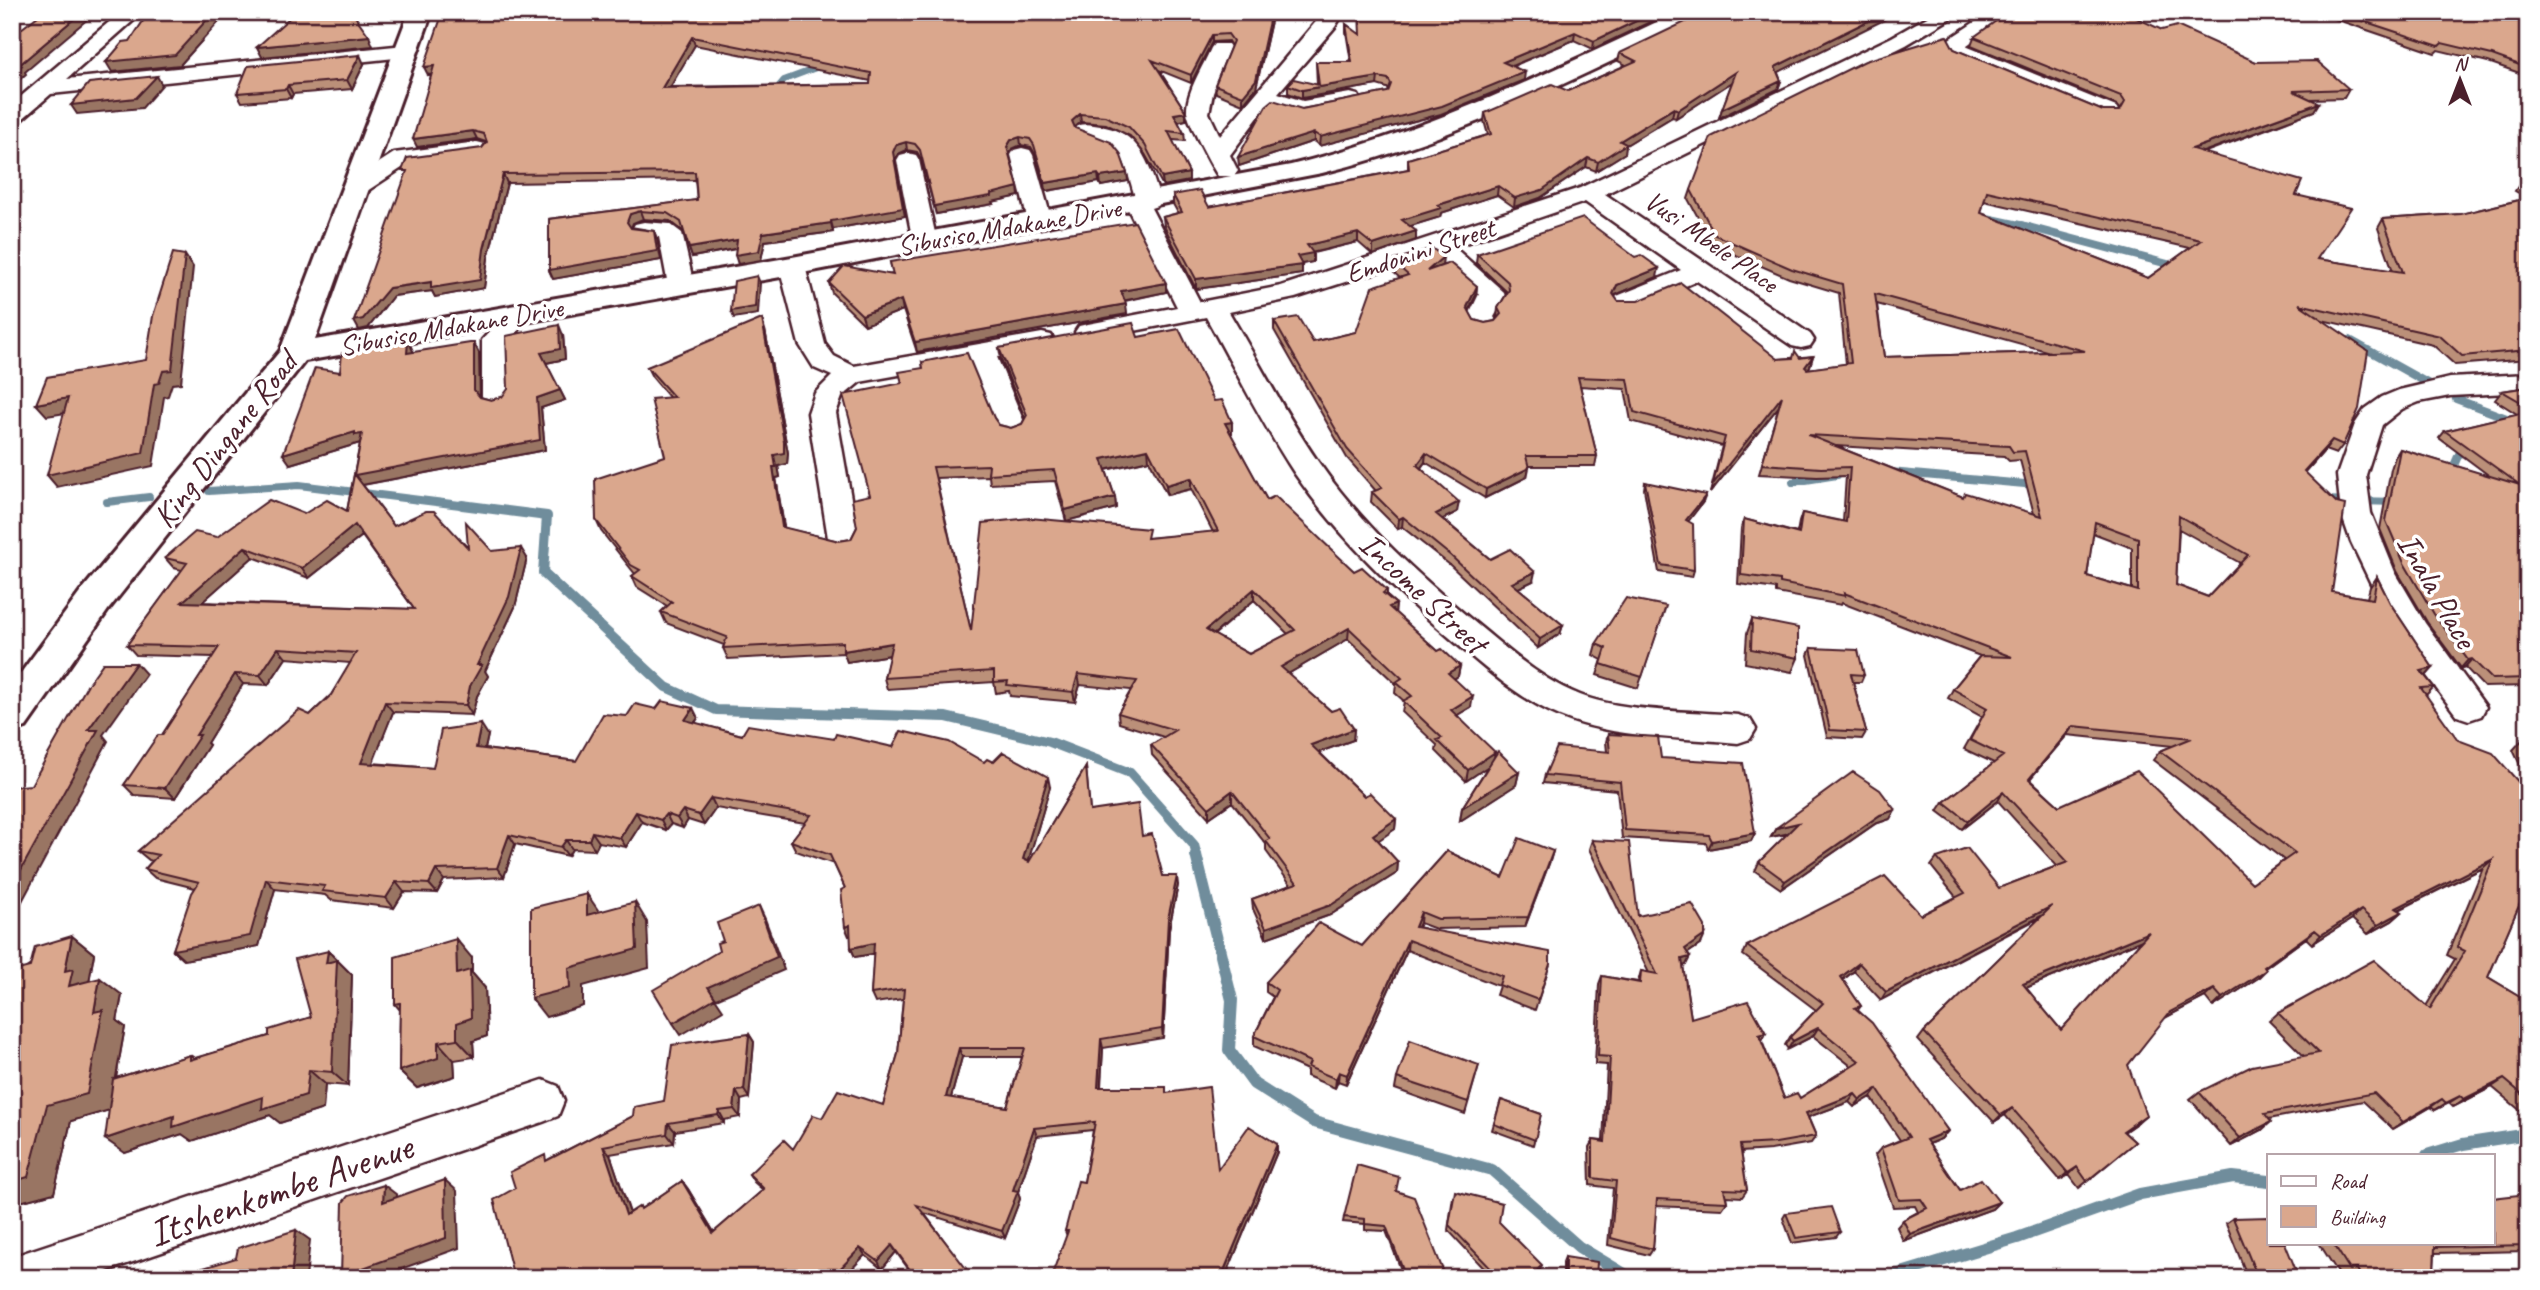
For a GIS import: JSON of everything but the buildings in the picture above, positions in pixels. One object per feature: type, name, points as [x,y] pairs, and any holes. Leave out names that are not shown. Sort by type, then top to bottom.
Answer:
[{"type":"street","points":[[12,116],[133,12]]},
{"type":"street","name":"King Dingane Road","points":[[12,716],[95,600],[295,353],[421,12]]},
{"type":"street","points":[[1217,156],[1264,95],[1328,23],[1334,12]]},
{"type":"street","name":"Sibusiso Mdakane Drive","points":[[295,353],[1235,185],[1373,152],[1545,82],[1697,12]]},
{"type":"street","name":"Emdonini Street","points":[[850,375],[1204,311],[1328,281],[1588,193],[1870,52],[1899,41],[1951,12]]},
{"type":"street","points":[[2004,12],[1956,43],[1959,51],[2108,112]]},
{"type":"street","points":[[1221,47],[1202,93],[1198,113],[1217,156],[1235,185]]},
{"type":"street","points":[[46,88],[405,51]]},
{"type":"street","points":[[1264,95],[1301,108],[1365,96]]},
{"type":"street","name":"Income Street","points":[[1086,130],[1110,132],[1130,148],[1143,202],[1204,311],[1306,467],[1329,498],[1428,602],[1513,673],[1573,707],[1611,717],[1738,729]]},
{"type":"street","points":[[356,188],[402,158],[477,149]]},
{"type":"street","points":[[1022,155],[1040,221]]},
{"type":"street","points":[[908,160],[925,242]]},
{"type":"street","name":"Vusi Mbele Place","points":[[1588,193],[1801,340]]},
{"type":"street","points":[[644,229],[661,229],[670,233],[681,285]]},
{"type":"street","points":[[1437,245],[1491,292],[1492,298],[1481,317],[1484,322]]},
{"type":"street","points":[[792,266],[812,344],[824,362],[850,375],[829,393],[822,413],[843,538]]},
{"type":"street","points":[[1626,302],[1700,271]]},
{"type":"street","points":[[496,399],[495,340],[521,313]]},
{"type":"street","points":[[981,352],[1012,426]]},
{"type":"street","name":"Inala Place","points":[[2469,708],[2442,673],[2388,590],[2363,531],[2351,480],[2365,429],[2378,412],[2402,398],[2472,384],[2528,383]]},
{"type":"street","name":"Itshenkombe Avenue","points":[[17,1278],[543,1101]]},
{"type":"waterway","points":[[771,95],[784,80],[824,65]]},
{"type":"waterway","points":[[1987,217],[2029,226]]},
{"type":"waterway","points":[[2021,225],[2179,267]]},
{"type":"waterway","points":[[2350,340],[2429,384]]},
{"type":"waterway","points":[[2456,399],[2528,426]]},
{"type":"waterway","points":[[2449,477],[2459,454],[2471,451]]},
{"type":"waterway","points":[[1890,472],[2036,485]]},
{"type":"waterway","points":[[1793,482],[1837,475]]},
{"type":"waterway","points":[[209,491],[299,485],[476,507]]},
{"type":"waterway","points":[[107,502],[149,497]]},
{"type":"waterway","points":[[2321,500],[2397,502]]},
{"type":"waterway","points":[[462,505],[547,516],[543,573],[666,687],[716,710],[946,717],[1050,742],[1130,773],[1194,845],[1197,856]]},
{"type":"waterway","points":[[1196,855],[1232,1000],[1229,1050],[1254,1084],[1314,1122],[1492,1170],[1579,1247],[1631,1278]]},
{"type":"waterway","points":[[2430,1154],[2463,1144],[2528,1134]]},
{"type":"waterway","points":[[1885,1278],[2017,1238],[2140,1194],[2233,1177],[2267,1181]]}]
